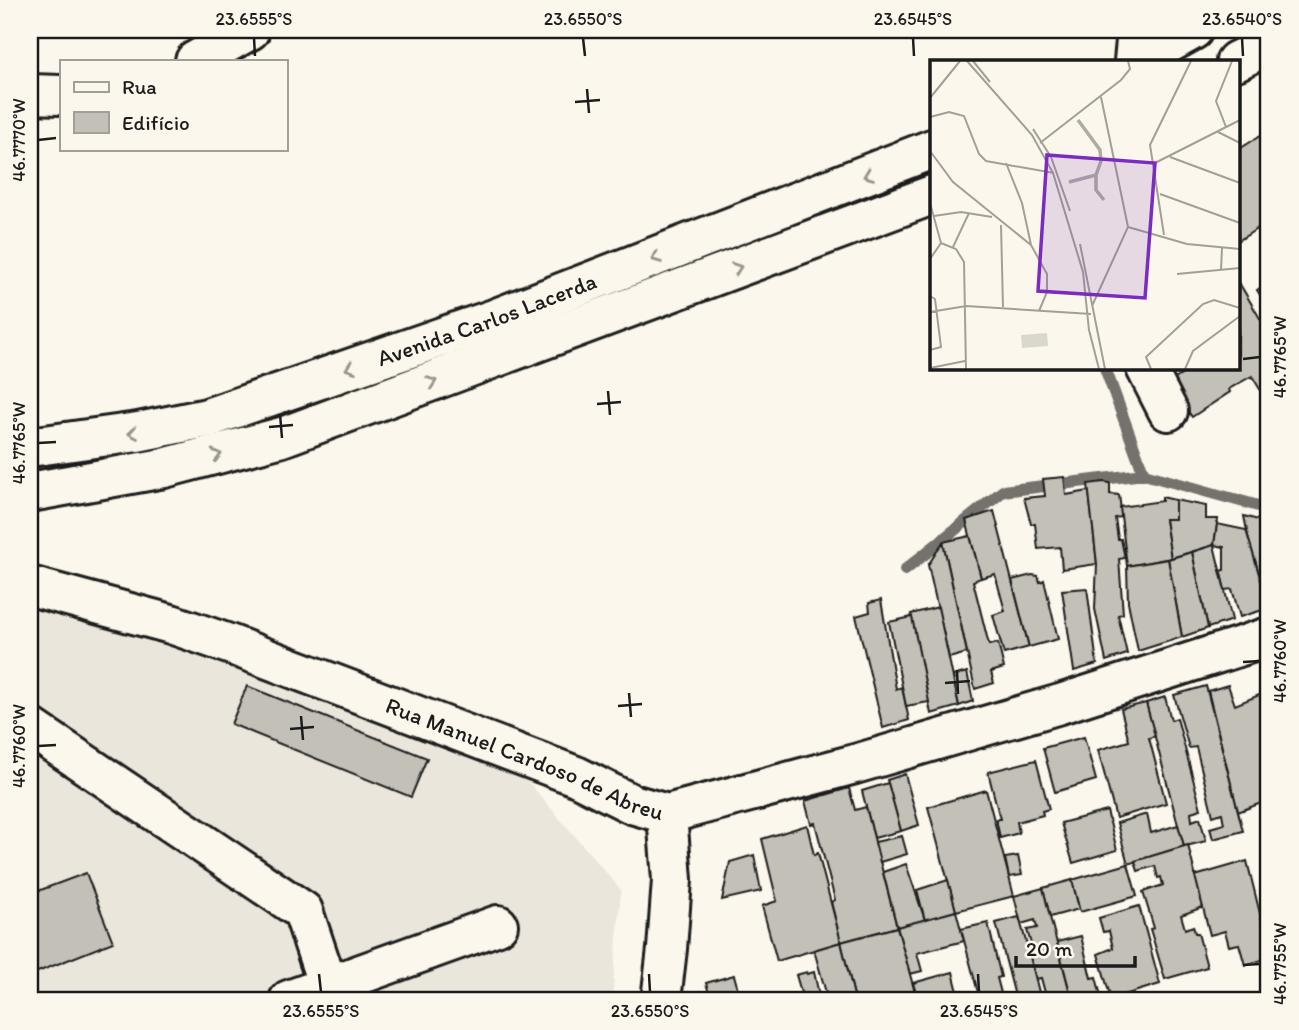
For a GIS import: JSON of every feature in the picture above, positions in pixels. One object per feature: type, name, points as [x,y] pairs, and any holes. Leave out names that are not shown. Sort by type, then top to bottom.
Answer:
[{"type":"main road","points":[[197,60],[250,30]]},
{"type":"main road","points":[[1135,60],[1137,30]]},
{"type":"main road","points":[[1137,60],[1193,30]]},
{"type":"main road","points":[[1238,60],[1269,45]]},
{"type":"main road","points":[[30,94],[60,95]]},
{"type":"main road","name":"Avenida Carlos Lacerda","points":[[30,447],[138,432],[219,414],[506,314],[930,150]]},
{"type":"main road","name":"Avenida Carlos Lacerda","points":[[30,492],[163,468],[282,437],[930,196]]},
{"type":"main road","points":[[1147,369],[1168,411]]},
{"type":"main road","name":"Rua Manuel Cardoso de Abreu","points":[[30,586],[170,624],[229,644],[576,776],[632,804],[667,814],[906,749],[1126,684],[1268,637]]},
{"type":"main road","points":[[30,727],[303,911],[329,993]]},
{"type":"main road","points":[[661,1000],[672,880],[667,814]]},
{"type":"main road","points":[[289,1000],[329,993],[498,925]]},
{"type":"shaded area","points":[[30,592],[519,771],[621,890],[612,1000],[30,1000]]},
{"type":"building","points":[[1269,130],[1269,221],[1240,240],[1240,149]]},
{"type":"building","points":[[1269,282],[1269,309],[1257,290]]},
{"type":"building","points":[[1240,284],[1269,331],[1269,393],[1264,396],[1252,376],[1229,389],[1230,392],[1192,417],[1168,383],[1191,369],[1240,369]]},
{"type":"building","points":[[1064,477],[1066,495],[1089,491],[1097,564],[1062,569],[1060,547],[1038,549],[1035,524],[1031,524],[1024,498],[1045,496],[1043,479]]},
{"type":"building","points":[[1110,483],[1110,494],[1119,495],[1122,517],[1115,518],[1118,539],[1121,539],[1125,558],[1119,559],[1123,614],[1118,615],[1127,654],[1106,661],[1095,609],[1097,564],[1088,484]]},
{"type":"building","points":[[1162,497],[1175,500],[1175,519],[1165,519],[1171,558],[1127,566],[1120,507],[1162,501]]},
{"type":"building","points":[[1175,500],[1206,506],[1206,519],[1218,519],[1214,545],[1171,558],[1165,519],[1175,519]]},
{"type":"building","points":[[994,511],[1029,647],[1004,654],[993,615],[1005,611],[995,574],[981,578],[966,520]]},
{"type":"building","points":[[1244,516],[1258,520],[1262,539],[1269,537],[1269,604],[1249,541]]},
{"type":"building","points":[[1217,524],[1246,530],[1269,608],[1240,617],[1232,589],[1225,590],[1220,571],[1224,570],[1224,547],[1214,545]]},
{"type":"building","points":[[970,536],[981,578],[973,581],[989,645],[998,643],[1004,668],[991,672],[994,683],[975,689],[943,542]]},
{"type":"building","points":[[943,542],[967,653],[949,658],[928,565]]},
{"type":"building","points":[[1214,545],[1232,620],[1208,628],[1192,552]]},
{"type":"building","points":[[1192,552],[1208,628],[1182,637],[1168,559]]},
{"type":"building","points":[[1168,559],[1182,637],[1138,651],[1128,602],[1127,566]]},
{"type":"building","points":[[1038,576],[1040,582],[1044,580],[1058,639],[1029,647],[1012,580]]},
{"type":"building","points":[[1087,588],[1097,664],[1074,671],[1062,590]]},
{"type":"building","points":[[881,600],[896,689],[902,687],[909,720],[883,728],[856,616],[870,612],[869,603]]},
{"type":"building","points":[[938,607],[959,706],[931,714],[911,614]]},
{"type":"building","points":[[912,617],[929,702],[906,706],[889,622]]},
{"type":"building","points":[[967,672],[973,701],[959,706],[953,676]]},
{"type":"building","points":[[1228,685],[1235,705],[1269,691],[1269,800],[1238,812],[1208,691]]},
{"type":"building","points":[[247,686],[427,758],[411,797],[231,724]]},
{"type":"building","points":[[1206,686],[1243,831],[1213,839],[1210,828],[1224,824],[1222,813],[1213,816],[1196,747],[1189,748],[1174,695]]},
{"type":"building","points":[[1165,697],[1171,720],[1177,718],[1201,809],[1191,812],[1192,821],[1200,818],[1206,841],[1186,846],[1146,703]]},
{"type":"building","points":[[1146,703],[1155,736],[1149,738],[1166,803],[1116,818],[1098,750],[1129,741],[1121,709]]},
{"type":"building","points":[[1084,737],[1096,780],[1055,792],[1043,748]]},
{"type":"building","points":[[1036,760],[1049,809],[1042,811],[1043,815],[1017,822],[1019,833],[1000,838],[996,819],[1000,819],[988,772]]},
{"type":"building","points":[[905,774],[919,825],[901,831],[887,780]]},
{"type":"building","points":[[888,783],[901,831],[874,838],[862,791]]},
{"type":"building","points":[[849,788],[855,810],[866,807],[897,927],[841,942],[831,902],[835,900],[815,823],[811,824],[805,801]]},
{"type":"building","points":[[986,790],[1014,896],[956,911],[928,807]]},
{"type":"building","points":[[1107,811],[1117,850],[1073,863],[1061,823]]},
{"type":"building","points":[[1147,814],[1151,833],[1178,825],[1184,846],[1128,864],[1117,823]]},
{"type":"building","points":[[807,825],[814,855],[818,853],[841,942],[777,961],[762,906],[777,901],[762,839]]},
{"type":"building","points":[[902,836],[907,854],[880,862],[875,842]]},
{"type":"building","points":[[1188,845],[1203,907],[1181,915],[1185,929],[1193,926],[1195,933],[1198,933],[1207,967],[1165,979],[1150,929],[1154,928],[1143,892],[1163,885],[1161,877],[1158,878],[1155,866],[1138,871],[1135,861]]},
{"type":"building","points":[[754,855],[761,891],[722,900],[730,862]]},
{"type":"building","points":[[1018,856],[1022,875],[1009,877],[1005,858]]},
{"type":"building","points":[[1247,861],[1269,958],[1245,965],[1239,944],[1229,946],[1225,931],[1210,935],[1195,876]]},
{"type":"building","points":[[906,864],[925,920],[897,927],[883,872]]},
{"type":"building","points":[[1128,864],[1137,896],[1080,912],[1072,880]]},
{"type":"building","points":[[86,873],[113,942],[30,975],[30,894]]},
{"type":"building","points":[[948,880],[956,911],[925,920],[917,890]]},
{"type":"building","points":[[1072,880],[1079,909],[1050,917],[1043,888]]},
{"type":"building","points":[[1043,888],[1072,1000],[1047,1000],[1041,978],[1035,979],[1027,945],[1031,944],[1027,930],[1037,928],[1035,920],[1021,924],[1014,896]]},
{"type":"building","points":[[1139,906],[1160,984],[1111,999],[1098,954],[1113,948],[1109,931],[1103,932],[1099,918]]},
{"type":"building","points":[[956,911],[964,941],[917,953],[922,971],[910,974],[897,927]]},
{"type":"building","points":[[1019,917],[1041,1000],[1016,1000],[996,923]]},
{"type":"building","points":[[988,923],[1001,977],[997,978],[1002,997],[1008,995],[1010,1000],[980,1000],[961,929]]},
{"type":"building","points":[[897,927],[917,1000],[855,1000],[841,942]]},
{"type":"building","points":[[1081,936],[1091,978],[1096,977],[1102,1000],[1072,1000],[1057,942]]},
{"type":"building","points":[[841,942],[855,1000],[828,1000],[814,950]]},
{"type":"building","points":[[814,972],[819,995],[803,999],[796,975]]},
{"type":"building","points":[[953,972],[960,1000],[918,1000],[913,983]]},
{"type":"building","points":[[734,975],[741,1000],[711,1000],[706,983]]},
{"type":"waterway","points":[[1105,369],[1144,474],[1269,509]]},
{"type":"waterway","points":[[905,570],[1003,491],[1144,474]]}]
